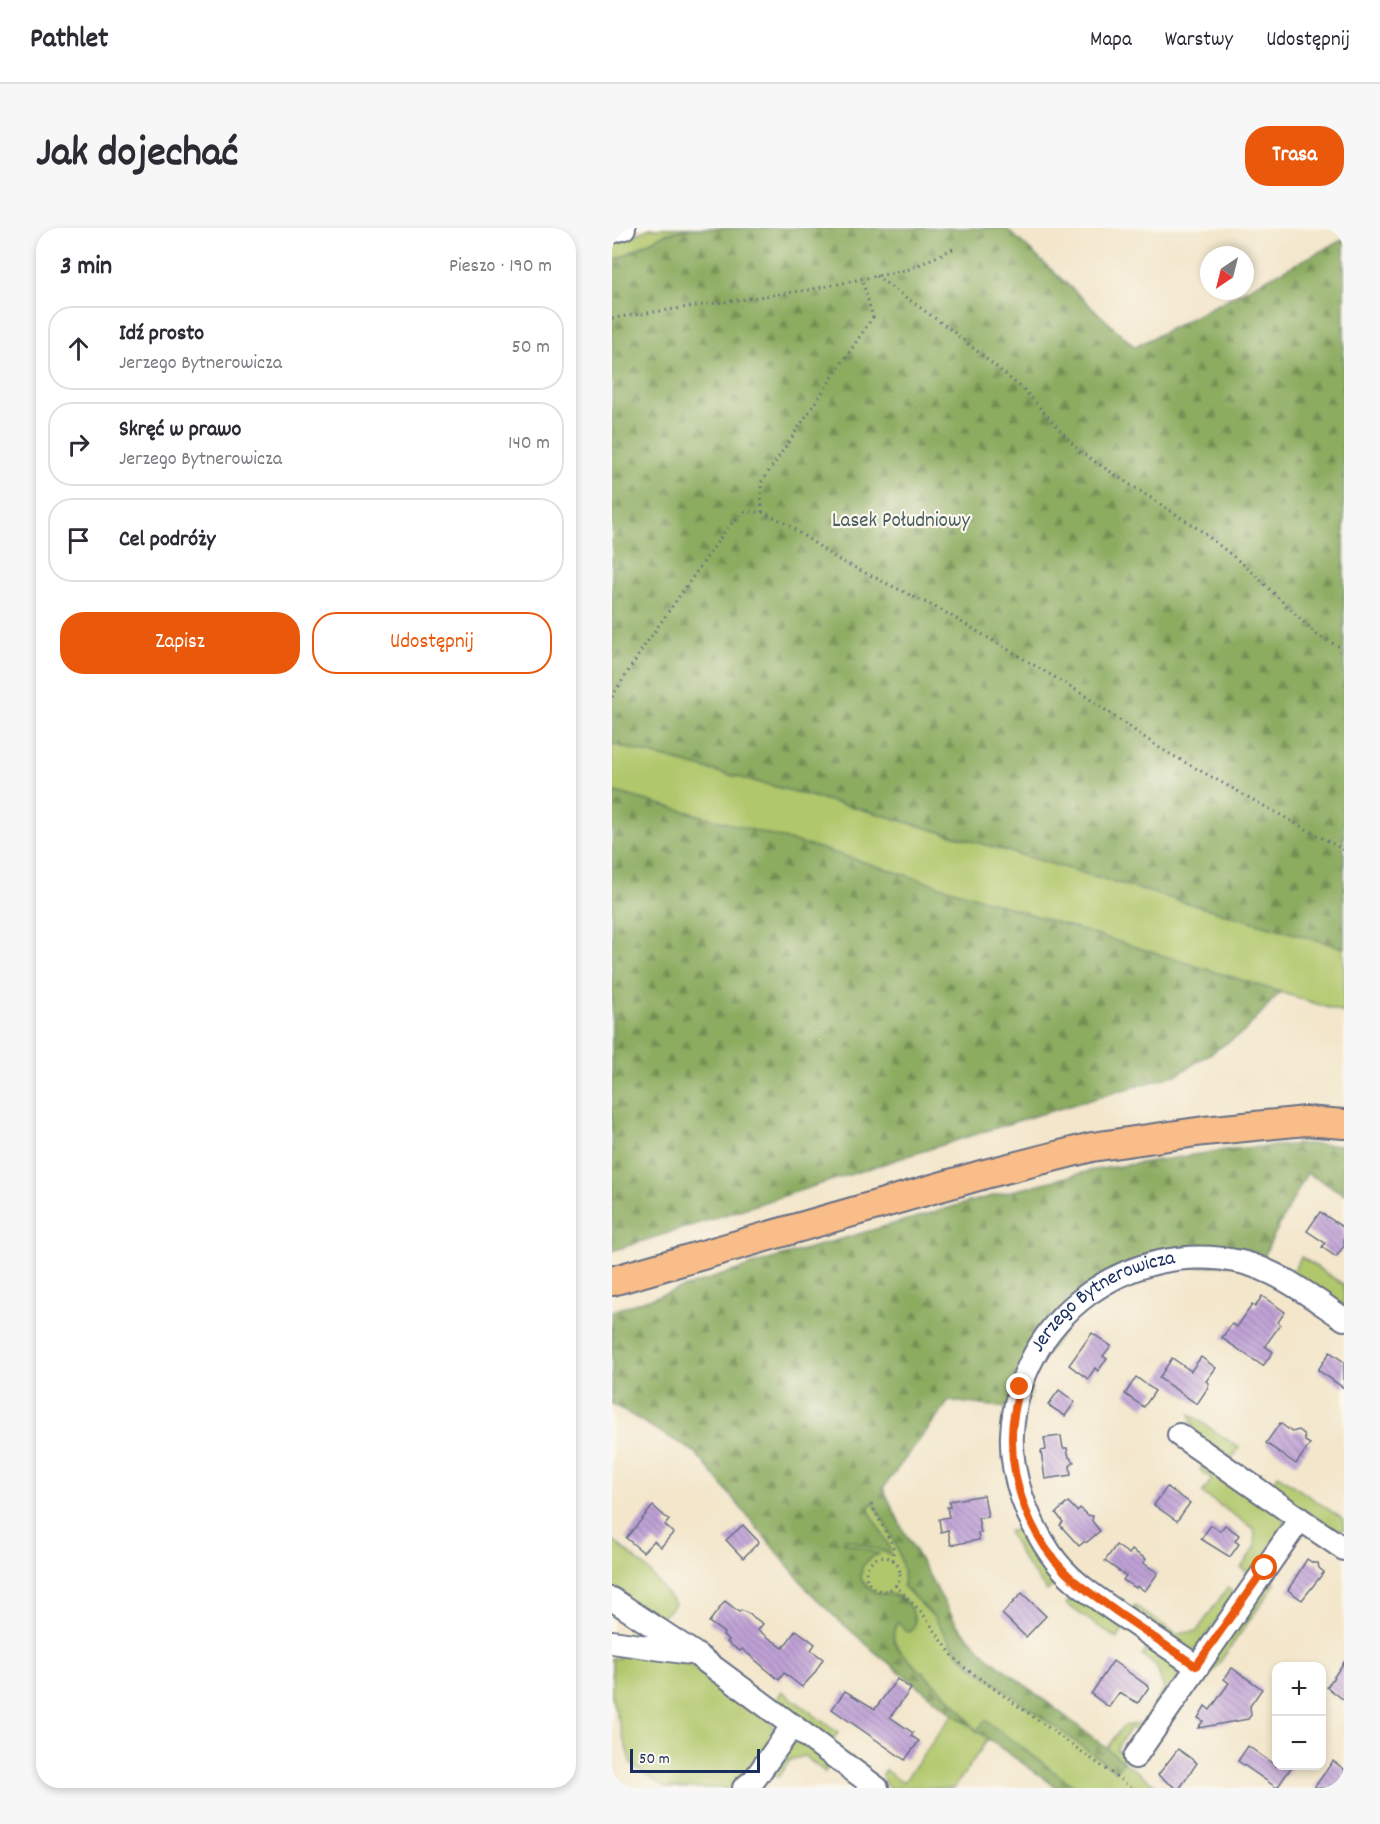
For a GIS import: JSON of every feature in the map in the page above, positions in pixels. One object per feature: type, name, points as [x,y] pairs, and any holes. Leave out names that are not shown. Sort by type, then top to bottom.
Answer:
[{"type":"main road","points":[[612,1281],[985,1174],[1092,1147],[1204,1131],[1306,1121],[1344,1124]]},
{"type":"street","points":[[612,232],[624,228]]},
{"type":"street","name":"Jerzego Bytnerowicza","points":[[1196,1666],[1080,1586],[1051,1555],[1038,1535],[1026,1510],[1014,1465],[1012,1436],[1014,1412],[1020,1387],[1034,1357],[1067,1310],[1091,1291],[1132,1269],[1171,1259],[1205,1258],[1242,1263],[1267,1272],[1294,1286],[1344,1319]]},
{"type":"street","points":[[1179,1435],[1344,1549]]},
{"type":"street","points":[[1135,1756],[1300,1519]]},
{"type":"street","points":[[612,1599],[697,1655],[877,1788]]},
{"type":"street","points":[[612,1642],[697,1655]]},
{"type":"street","points":[[744,1788],[754,1780],[793,1725]]},
{"type":"path","points":[[612,318],[808,290],[862,279],[910,269],[957,247]]},
{"type":"path","points":[[876,276],[950,328],[1023,389],[1080,452],[1200,530],[1249,569],[1318,636],[1344,649]]},
{"type":"path","points":[[762,512],[761,483],[873,317],[862,279]]},
{"type":"path","points":[[612,697],[645,645],[728,527],[744,512],[762,512],[782,521],[838,560],[943,611],[1081,693],[1161,748],[1344,850]]},
{"type":"path","points":[[871,1504],[893,1546],[893,1561]]},
{"type":"path","points":[[885,1557],[893,1561],[900,1572],[899,1578],[889,1589],[878,1590],[869,1583],[867,1567],[875,1559],[885,1557]]},
{"type":"path","points":[[895,1585],[923,1614],[952,1655],[964,1667],[1132,1788]]},
{"type":"green space","points":[[651,228],[691,228],[665,234],[612,262],[612,244]]},
{"type":"green space","name":"Lasek Południowy","points":[[691,228],[1006,228],[1135,347],[1226,300],[1254,300],[1254,286],[1344,239],[1344,948],[868,811],[612,744],[612,262],[665,234]]},
{"type":"green space","points":[[612,744],[868,811],[1344,948],[1344,1013],[1280,992],[612,796]]},
{"type":"green space","points":[[612,791],[822,849],[1280,992],[1244,1032],[1178,1074],[1017,1121],[612,1251]]},
{"type":"green space","points":[[1304,1144],[1344,1145],[1344,1194],[1307,1173],[1262,1262],[1106,1273],[1008,1408],[949,1401],[883,1488],[902,1528],[957,1625],[987,1656],[1123,1761],[1116,1771],[970,1665],[956,1650],[933,1616],[903,1586],[899,1553],[873,1502],[868,1508],[889,1546],[890,1554],[846,1539],[844,1542],[879,1554],[870,1558],[862,1567],[861,1579],[873,1591],[899,1597],[912,1611],[915,1622],[910,1632],[905,1631],[898,1622],[894,1630],[896,1644],[905,1656],[950,1698],[977,1731],[985,1720],[1076,1788],[1058,1788],[957,1717],[875,1652],[808,1590],[695,1452],[612,1404],[612,1311],[765,1261],[973,1201],[1094,1170],[1233,1149]]},
{"type":"green space","points":[[1301,1257],[1344,1285],[1344,1310],[1292,1274]]},
{"type":"green space","points":[[1190,1414],[1239,1448],[1232,1459],[1195,1434]]},
{"type":"green space","points":[[1206,1461],[1278,1511],[1285,1523],[1253,1576],[1241,1568],[1256,1546],[1254,1529],[1202,1493],[1212,1479],[1200,1470]]},
{"type":"green space","points":[[1278,1475],[1344,1520],[1344,1528],[1340,1533],[1269,1489]]},
{"type":"green space","points":[[883,1488],[902,1528],[957,1625],[987,1656],[1106,1749],[1123,1726],[1142,1723],[1164,1689],[1156,1665],[1142,1656],[1151,1643],[1181,1667],[1182,1672],[1140,1732],[1130,1728],[1116,1749],[1126,1757],[1124,1762],[1160,1788],[1058,1788],[988,1739],[954,1788],[889,1788],[884,1783],[883,1775],[886,1770],[903,1783],[953,1714],[875,1652],[808,1590]]},
{"type":"green space","points":[[1027,1528],[1059,1581],[1047,1591],[1023,1560],[1008,1531]]},
{"type":"green space","points":[[614,1541],[646,1568],[675,1604],[658,1621],[612,1593],[612,1585],[615,1581],[612,1579],[612,1544]]},
{"type":"green space","points":[[1270,1579],[1276,1583],[1205,1683],[1198,1678]]},
{"type":"green space","points":[[1227,1588],[1236,1594],[1198,1648],[1190,1650],[1135,1616],[1134,1605],[1177,1634],[1197,1631]]},
{"type":"green space","points":[[1075,1593],[1126,1626],[1117,1639],[1066,1604]]},
{"type":"green space","points":[[619,1652],[687,1663],[771,1719],[774,1732],[771,1739],[737,1788],[666,1788],[631,1764],[612,1699],[612,1658],[619,1658]]},
{"type":"green space","points":[[782,1691],[838,1733],[831,1743],[775,1702]]},
{"type":"green space","points":[[802,1742],[828,1764],[825,1772],[804,1756],[790,1760],[778,1777],[769,1772],[789,1746]]},
{"type":"building","points":[[1320,1212],[1344,1228],[1344,1246],[1336,1257],[1322,1247],[1325,1243],[1307,1231]]},
{"type":"building","points":[[1262,1296],[1285,1312],[1278,1322],[1280,1325],[1265,1346],[1273,1352],[1263,1366],[1222,1338],[1232,1324],[1237,1327],[1252,1305],[1255,1307]]},
{"type":"building","points":[[1092,1333],[1111,1346],[1103,1356],[1107,1359],[1098,1371],[1095,1368],[1088,1379],[1069,1365]]},
{"type":"building","points":[[1330,1352],[1344,1362],[1344,1388],[1318,1370]]},
{"type":"building","points":[[1201,1357],[1216,1368],[1206,1381],[1209,1383],[1207,1389],[1197,1404],[1159,1378],[1172,1358],[1191,1371]]},
{"type":"building","points":[[1136,1377],[1155,1391],[1144,1407],[1125,1394]]},
{"type":"building","points":[[1059,1390],[1075,1402],[1065,1416],[1048,1405]]},
{"type":"building","points":[[1280,1423],[1292,1432],[1299,1430],[1304,1434],[1305,1441],[1310,1444],[1296,1464],[1266,1443]]},
{"type":"building","points":[[1061,1436],[1063,1448],[1067,1448],[1069,1457],[1074,1462],[1070,1466],[1071,1475],[1045,1479],[1041,1451],[1046,1450],[1044,1438]]},
{"type":"building","points":[[1167,1487],[1190,1503],[1177,1521],[1154,1505]]},
{"type":"building","points":[[984,1495],[988,1517],[978,1518],[981,1533],[978,1533],[979,1540],[951,1545],[948,1530],[941,1532],[939,1519],[949,1517],[947,1507],[950,1507],[949,1501]]},
{"type":"building","points":[[1068,1502],[1077,1511],[1080,1508],[1087,1515],[1093,1516],[1092,1521],[1100,1531],[1079,1546],[1060,1525],[1063,1522],[1056,1513]]},
{"type":"building","points":[[653,1506],[669,1520],[665,1525],[673,1533],[661,1547],[654,1541],[643,1552],[626,1538]]},
{"type":"building","points":[[743,1525],[759,1542],[743,1558],[726,1540]]},
{"type":"building","points":[[1211,1525],[1220,1531],[1225,1525],[1239,1535],[1235,1541],[1239,1544],[1230,1557],[1201,1539]]},
{"type":"building","points":[[1116,1545],[1129,1554],[1132,1550],[1146,1559],[1143,1563],[1158,1573],[1145,1591],[1123,1580],[1126,1576],[1105,1561]]},
{"type":"building","points":[[1307,1559],[1318,1563],[1319,1568],[1324,1572],[1302,1600],[1288,1590]]},
{"type":"building","points":[[1022,1593],[1046,1616],[1026,1637],[1002,1614]]},
{"type":"building","points":[[725,1601],[739,1612],[741,1610],[749,1614],[763,1624],[758,1630],[783,1648],[796,1630],[815,1644],[811,1650],[823,1659],[814,1674],[802,1687],[784,1673],[779,1680],[742,1649],[740,1651],[727,1642],[729,1640],[723,1635],[724,1633],[709,1622]]},
{"type":"building","points":[[1113,1661],[1149,1687],[1138,1703],[1119,1693],[1109,1707],[1091,1694]]},
{"type":"building","points":[[1344,1662],[1344,1700],[1327,1687]]},
{"type":"building","points":[[1232,1668],[1262,1689],[1250,1706],[1251,1715],[1248,1719],[1198,1728],[1203,1721],[1198,1718],[1205,1706],[1210,1710],[1229,1683],[1224,1679]]},
{"type":"building","points":[[897,1679],[911,1689],[890,1717],[913,1733],[911,1736],[919,1741],[905,1760],[832,1709],[845,1691],[875,1709]]},
{"type":"building","points":[[1248,1746],[1272,1763],[1272,1770],[1289,1770],[1277,1788],[1238,1761]]},
{"type":"building","points":[[1178,1749],[1197,1763],[1180,1788],[1176,1788],[1158,1775]]},
{"type":"building","points":[[1333,1761],[1344,1769],[1344,1788],[1314,1788]]},
{"type":"route","points":[[1020,1387],[1014,1412],[1012,1436],[1014,1465],[1021,1496],[1038,1535],[1051,1555],[1080,1586],[1196,1666],[1265,1568]]}]
